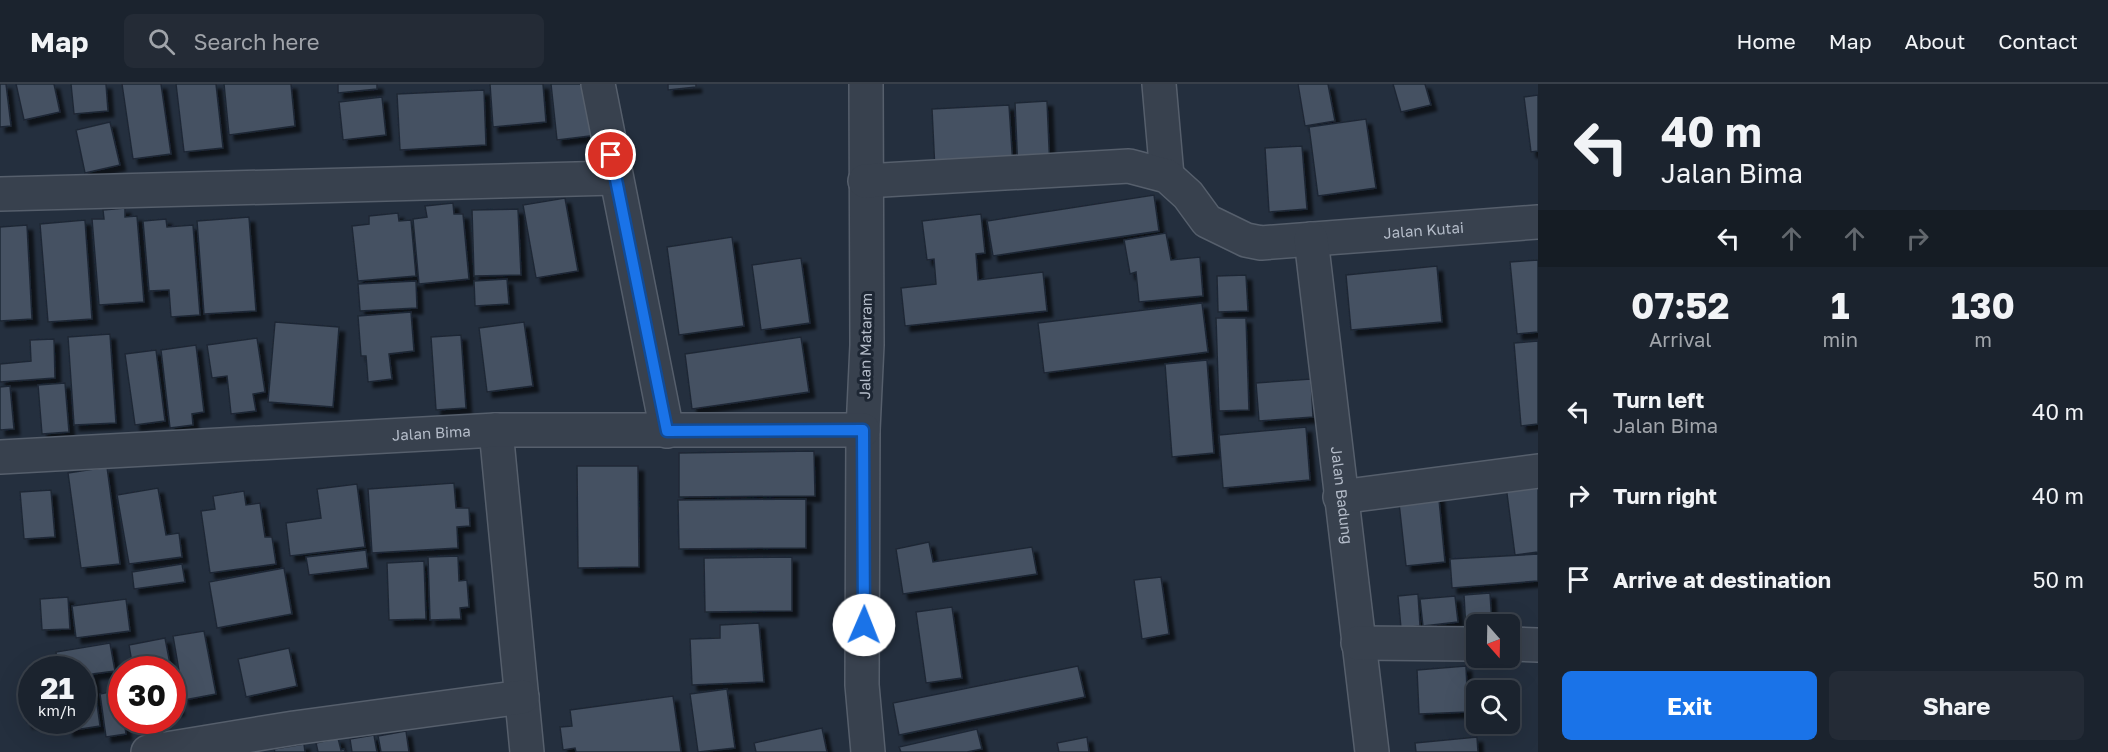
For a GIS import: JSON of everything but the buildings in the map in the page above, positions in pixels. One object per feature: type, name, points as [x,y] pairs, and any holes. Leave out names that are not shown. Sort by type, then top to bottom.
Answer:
[{"type":"street","points":[[598,84],[667,431]]},
{"type":"street","name":"Jalan Mataram","points":[[866,84],[867,345],[863,430],[862,685],[868,752]]},
{"type":"street","points":[[865,181],[1129,166],[1167,176],[1159,84]]},
{"type":"street","name":"Jalan Kutai","points":[[1167,176],[1188,195],[1207,221],[1246,240],[1260,243],[1538,222]]},
{"type":"street","points":[[0,194],[615,178]]},
{"type":"street","name":"Jalan Badung","points":[[1311,239],[1372,752]]},
{"type":"street","points":[[496,430],[527,752]]},
{"type":"street","name":"Jalan Bima","points":[[0,457],[496,430],[863,430]]},
{"type":"street","points":[[1340,497],[1538,471]]},
{"type":"street","points":[[1358,643],[1466,644]]},
{"type":"street","points":[[1520,644],[1538,645]]},
{"type":"street","points":[[148,752],[294,728],[522,697]]},
{"type":"route","points":[[611,155],[667,431],[863,430],[864,625]]}]
